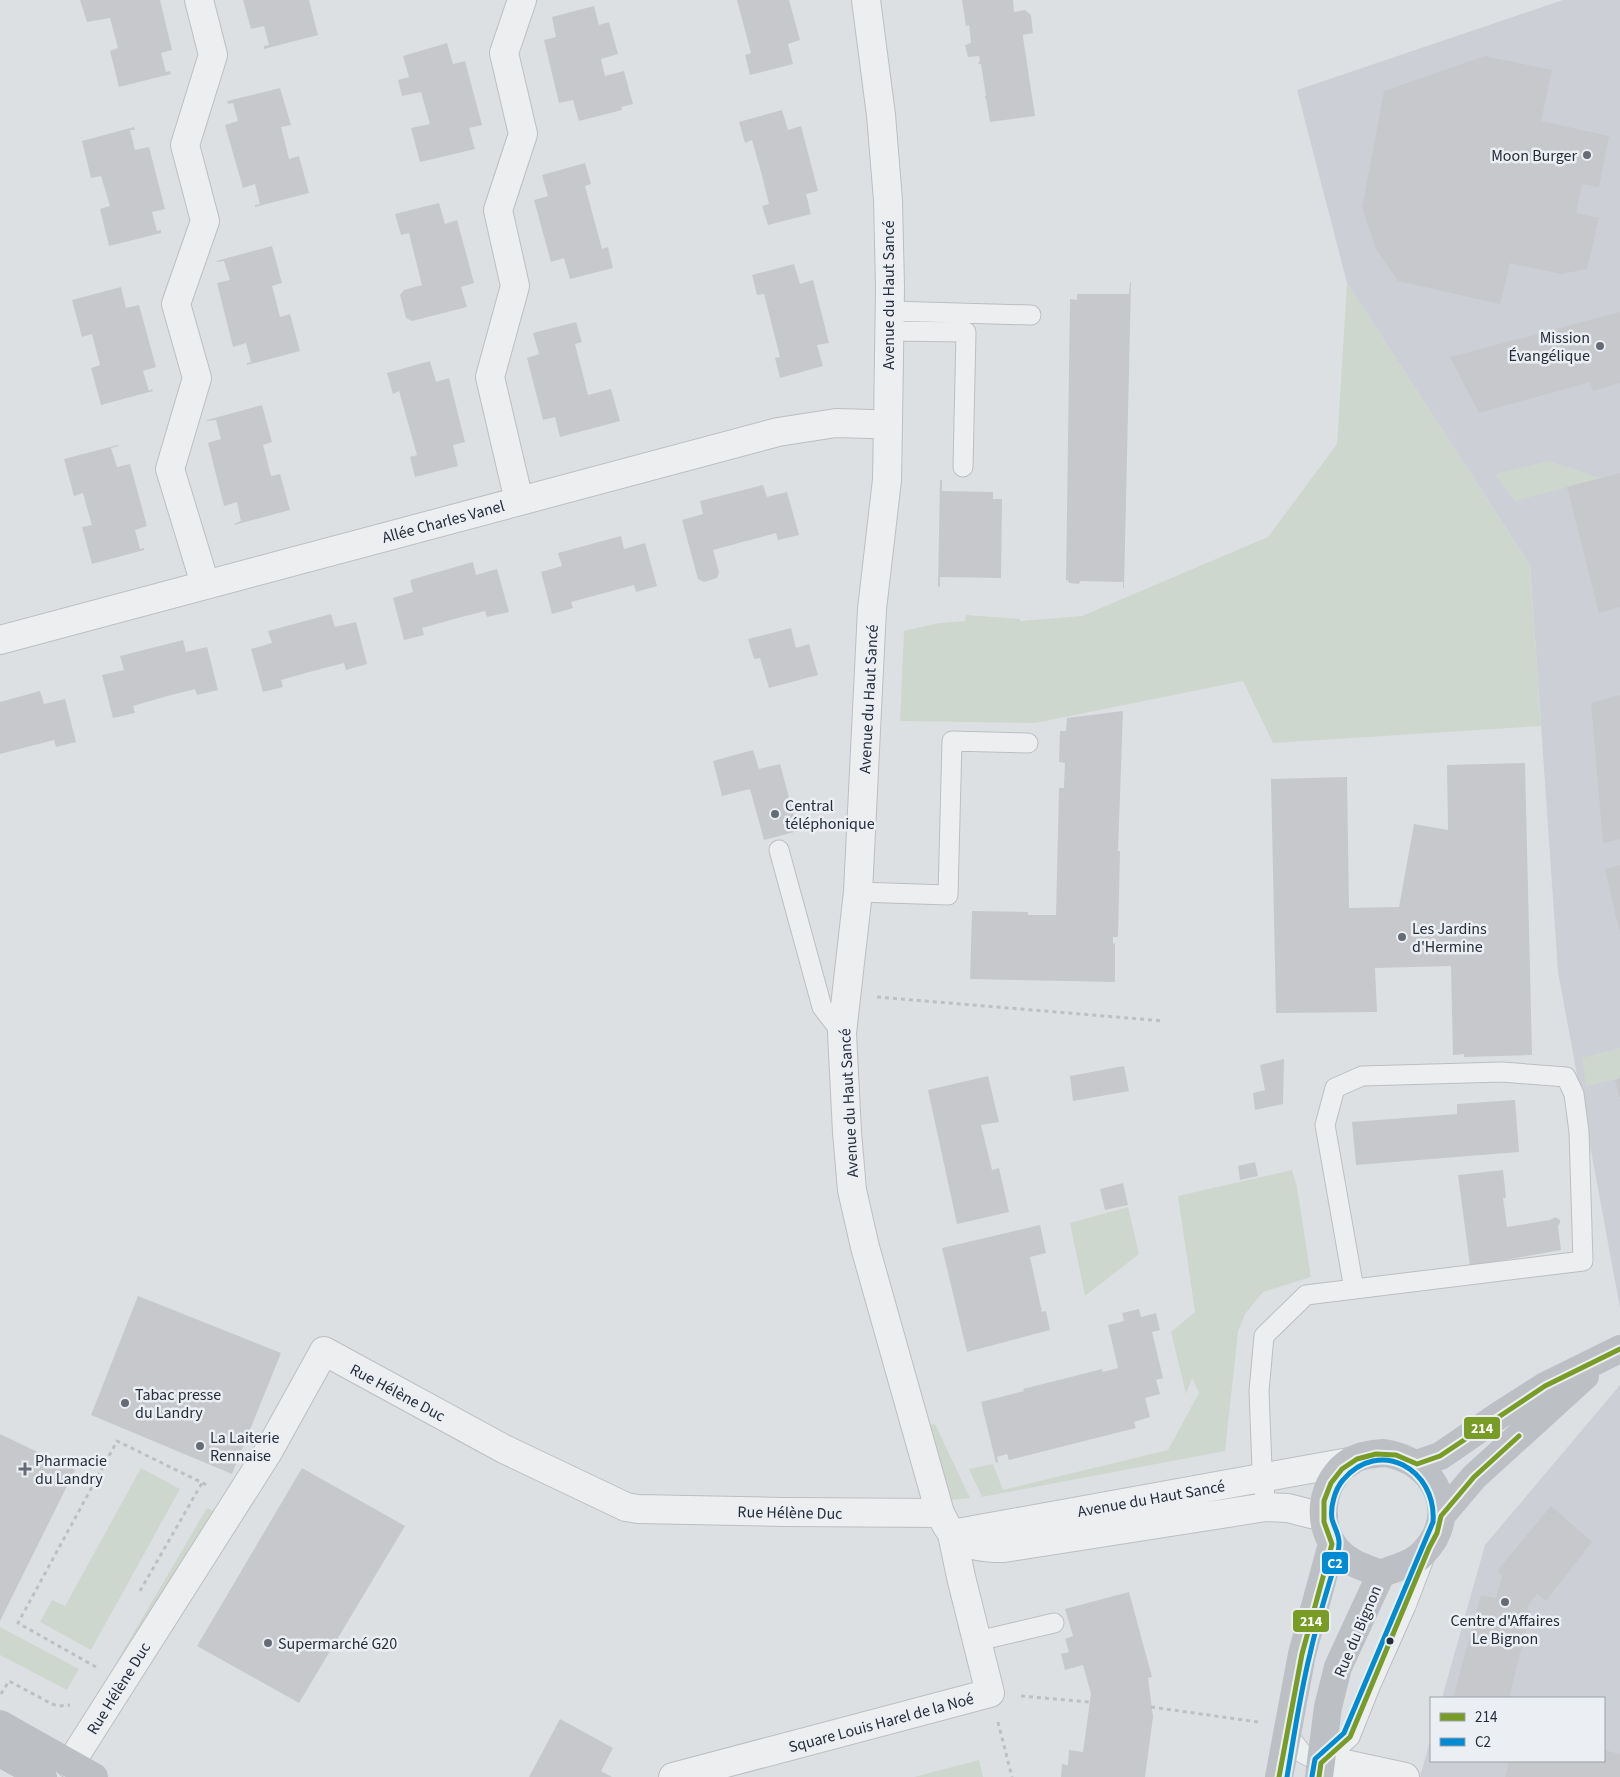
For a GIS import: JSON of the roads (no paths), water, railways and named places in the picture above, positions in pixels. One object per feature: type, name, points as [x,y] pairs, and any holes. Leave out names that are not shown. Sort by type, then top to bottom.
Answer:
[{"type":"street","points":[[199,0],[212,55],[185,145],[205,221],[176,304],[197,378],[170,469],[205,584]]},
{"type":"street","points":[[519,501],[490,377],[515,286],[498,210],[523,134],[504,53],[522,0]]},
{"type":"street","name":"Avenue du Haut Sancé","points":[[866,0],[881,116],[888,200],[888,423],[887,480],[872,609],[858,892],[842,1033],[847,1132],[852,1190],[865,1247],[946,1523],[962,1540],[974,1545],[1004,1548],[1266,1507],[1288,1508],[1323,1518]]},
{"type":"street","name":"Allée Charles Vanel","points":[[0,640],[778,432],[836,423],[888,423]]},
{"type":"street","name":"Rue Hélène Duc","points":[[70,1764],[268,1452],[324,1351],[504,1449],[626,1507],[638,1509],[784,1512],[946,1523]]},
{"type":"street","points":[[1417,1464],[1440,1456],[1545,1386],[1614,1352]]},
{"type":"street","points":[[1441,1516],[1474,1477],[1614,1352]]},
{"type":"street","points":[[1384,1453],[1396,1454],[1417,1464],[1426,1472],[1438,1492],[1441,1516],[1438,1533],[1428,1548],[1412,1563],[1382,1574],[1348,1560],[1332,1544],[1323,1518],[1325,1496],[1329,1486],[1341,1469],[1349,1462],[1360,1457],[1384,1453]]},
{"type":"street","name":"Avenue du Haut Sancé","points":[[946,1523],[1263,1477],[1349,1462]]},
{"type":"street","name":"Square Louis Harel de la Noé","points":[[673,1777],[737,1769],[990,1693],[946,1523]]},
{"type":"street","points":[[1279,1777],[1302,1654],[1332,1544]]},
{"type":"street","name":"Rue du Bignon","points":[[1320,1770],[1328,1707],[1338,1667],[1382,1574]]},
{"type":"street","points":[[0,1724],[94,1777]]},
{"type":"street","points":[[0,1753],[43,1777]]},
{"type":"street","points":[[1320,1770],[1340,1763],[1405,1777]]},
{"type":"lane","points":[[889,321],[1031,315]]},
{"type":"lane","points":[[889,321],[966,332],[963,468]]},
{"type":"lane","points":[[858,892],[948,894],[952,741],[1028,743]]},
{"type":"lane","points":[[779,850],[822,1007],[842,1033]]},
{"type":"lane","points":[[1266,1507],[1259,1391],[1264,1336],[1306,1295],[1583,1261],[1579,1132],[1574,1094],[1566,1077],[1502,1072],[1362,1076],[1335,1088],[1325,1125],[1354,1289]]},
{"type":"lane","points":[[1287,1729],[1294,1745],[1320,1770],[1350,1736],[1406,1606],[1428,1548]]},
{"type":"lane","points":[[978,1642],[1054,1623]]},
{"type":"place","name":"Moon Burger","points":[[1587,155]]},
{"type":"place","name":"Mission Évangélique","points":[[1600,346]]},
{"type":"place","name":"Central téléphonique","points":[[775,814]]},
{"type":"place","name":"Les Jardins d'Hermine","points":[[1402,937]]},
{"type":"place","name":"Tabac presse du Landry","points":[[125,1403]]},
{"type":"place","name":"La Laiterie Rennaise","points":[[200,1446]]},
{"type":"place","name":"Pharmacie du Landry","points":[[25,1469]]},
{"type":"place","name":"Centre d'Affaires Le Bignon","points":[[1505,1602]]},
{"type":"place","name":"Supermarché G20","points":[[268,1643]]}]
